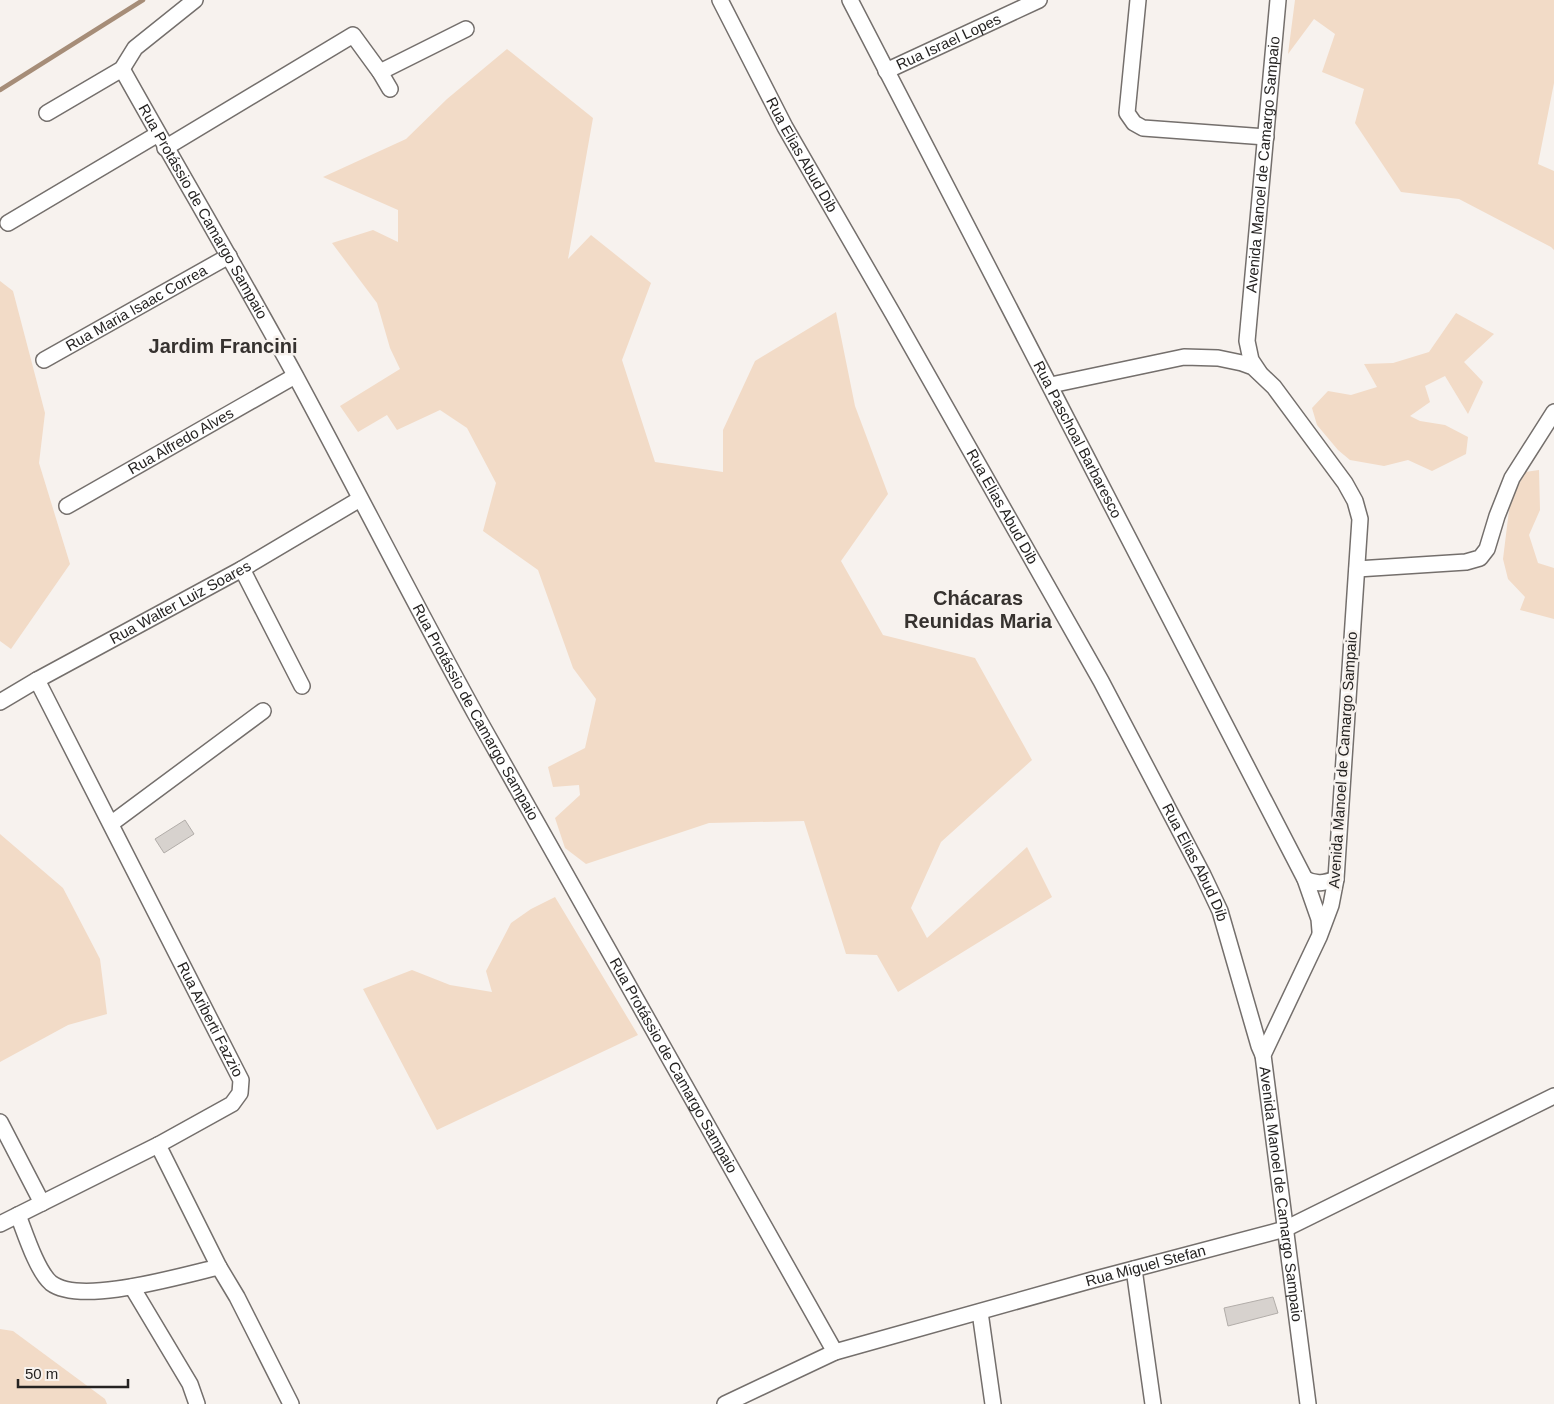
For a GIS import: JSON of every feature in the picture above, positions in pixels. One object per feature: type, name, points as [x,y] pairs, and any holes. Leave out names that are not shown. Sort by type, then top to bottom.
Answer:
[{"type":"street","points":[[47,113],[122,69],[135,48],[195,0]]},
{"type":"street","name":"Rua Elias Abud Dib","points":[[720,0],[785,127],[894,314],[1101,681],[1203,875],[1220,911],[1259,1046],[1263,1054]]},
{"type":"street","name":"Rua Paschoal Barbaresco","points":[[850,0],[1305,878],[1319,918],[1319,938]]},
{"type":"street","name":"Rua Israel Lopes","points":[[886,71],[1039,0]]},
{"type":"street","points":[[1138,0],[1127,113],[1134,123],[1143,128],[1266,138]]},
{"type":"street","name":"Avenida Manoel de Camargo Sampaio","points":[[1258,372],[1249,354],[1248,328],[1278,0]]},
{"type":"street","points":[[380,72],[466,29]]},
{"type":"street","points":[[8,222],[162,141],[353,35],[390,89]]},
{"type":"street","name":"Rua Protássio de Camargo Sampaio","points":[[122,69],[295,376],[476,716],[835,1352]]},
{"type":"street","name":"Rua Maria Isaac Correa","points":[[44,360],[229,256]]},
{"type":"street","name":"Avenida Manoel de Camargo Sampaio","points":[[1248,328],[1237,362],[1258,372],[1274,387],[1345,483],[1355,502],[1360,519],[1336,879],[1331,905],[1319,938],[1263,1054],[1308,1404]]},
{"type":"street","points":[[1051,385],[1184,357],[1200,357],[1237,362]]},
{"type":"street","name":"Rua Alfredo Alves","points":[[66,506],[295,376]]},
{"type":"street","points":[[1357,569],[1466,562],[1480,558],[1487,550],[1497,516],[1512,478],[1554,412]]},
{"type":"street","name":"Rua Walter Luiz Soares","points":[[0,702],[242,569],[360,499]]},
{"type":"street","points":[[242,569],[302,686]]},
{"type":"street","name":"Rua Ariberti Fazzio","points":[[0,1224],[158,1145],[232,1104],[240,1093],[241,1080],[112,823],[37,680]]},
{"type":"street","points":[[112,823],[263,711]]},
{"type":"street","points":[[1305,878],[1312,883],[1320,884],[1336,879]]},
{"type":"street","name":"Rua Miguel Stefan","points":[[725,1404],[835,1352],[1285,1229],[1554,1096]]},
{"type":"street","points":[[0,1122],[42,1203]]},
{"type":"street","points":[[158,1145],[291,1404]]},
{"type":"street","points":[[18,1215],[41,1271],[52,1283],[68,1291],[96,1292],[132,1287],[219,1267]]},
{"type":"street","points":[[1134,1269],[1153,1404]]},
{"type":"street","points":[[132,1287],[190,1384],[197,1404]]},
{"type":"street","points":[[980,1312],[993,1404]]},
{"type":"shaded area","points":[[1295,0],[1554,0],[1554,83],[1538,164],[1554,171],[1554,250],[1459,199],[1401,192],[1355,123],[1364,89],[1322,72],[1335,34],[1314,19],[1288,54]]},
{"type":"shaded area","points":[[507,49],[593,118],[568,259],[591,235],[651,283],[622,360],[655,462],[723,472],[723,430],[755,361],[836,312],[855,406],[888,494],[841,561],[883,635],[975,658],[1032,760],[941,842],[911,908],[927,938],[1027,847],[1052,897],[898,992],[877,955],[846,954],[804,821],[709,823],[586,864],[565,848],[555,818],[580,795],[579,785],[553,787],[548,767],[585,748],[596,699],[573,668],[538,570],[483,531],[496,483],[467,428],[440,410],[397,430],[387,415],[358,432],[340,406],[400,369],[390,348],[377,303],[332,243],[373,230],[398,242],[398,210],[323,177],[406,139],[447,99]]},
{"type":"shaded area","points":[[0,281],[13,291],[45,413],[39,463],[70,564],[11,649],[0,641]]},
{"type":"shaded area","points":[[1456,313],[1494,334],[1464,362],[1483,382],[1468,414],[1445,376],[1425,386],[1430,402],[1410,416],[1420,421],[1445,425],[1468,437],[1466,454],[1432,471],[1408,460],[1384,466],[1350,460],[1338,450],[1317,425],[1312,408],[1328,391],[1351,395],[1377,387],[1364,364],[1393,363],[1429,352]]},
{"type":"shaded area","points":[[1539,470],[1540,510],[1529,535],[1538,563],[1554,568],[1554,619],[1520,610],[1525,597],[1508,579],[1503,559],[1510,502],[1525,472]]},
{"type":"shaded area","points":[[0,834],[63,888],[100,959],[107,1014],[68,1025],[0,1062]]},
{"type":"shaded area","points":[[555,897],[638,1035],[437,1130],[363,989],[412,970],[450,985],[492,992],[486,971],[511,923],[531,909]]},
{"type":"shaded area","points":[[0,1329],[13,1331],[105,1399],[107,1404],[0,1404]]},
{"type":"building","points":[[185,820],[194,834],[164,853],[155,839]]},
{"type":"building","points":[[1273,1297],[1278,1313],[1228,1326],[1224,1308]]},
{"type":"waterway","points":[[0,90],[143,0]]},
{"type":"district","name":"Jardim Francini","points":[[223,346]]},
{"type":"district","name":"Chácaras Reunidas Maria","points":[[978,610]]}]
